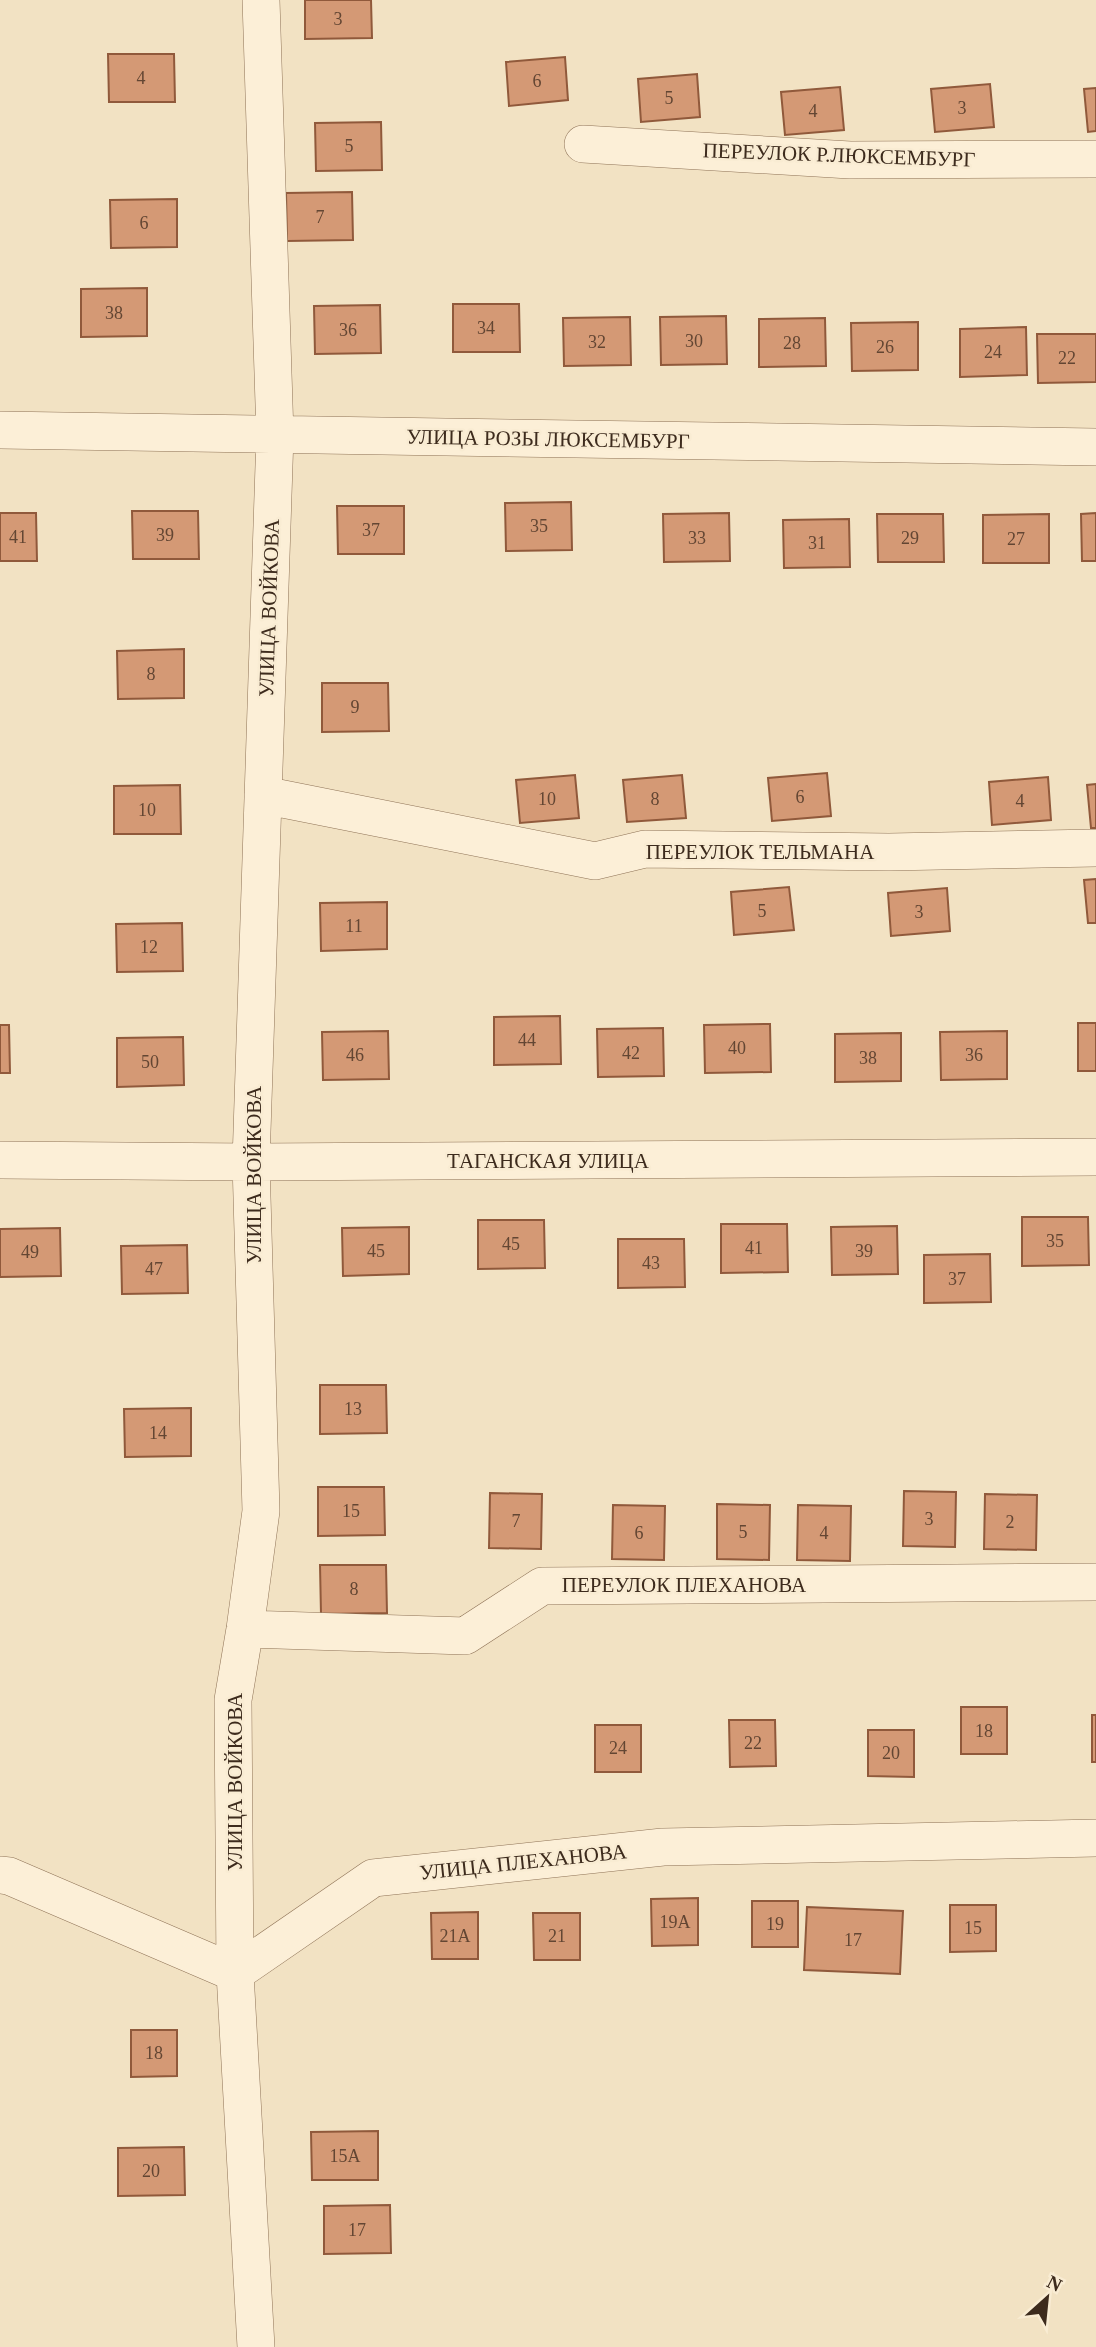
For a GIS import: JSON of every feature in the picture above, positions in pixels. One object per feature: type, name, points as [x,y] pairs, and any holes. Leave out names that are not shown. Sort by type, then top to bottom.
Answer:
[{"type":"street","name":"УЛИЦА ВОЙКОВА","points":[[256,2347],[235,1973],[233,1700],[261,1511],[251,1162],[275,435],[261,0]]},
{"type":"street","name":"ПЕРЕУЛОК Р.ЛЮКСЕМБУРГ","points":[[583,144],[849,159],[1096,159]]},
{"type":"street","name":"УЛИЦА РОЗЫ ЛЮКСЕМБУРГ","points":[[0,430],[1096,447]]},
{"type":"street","name":"ПЕРЕУЛОК ТЕЛЬМАНА","points":[[263,795],[595,861],[645,849],[889,852],[1096,848]]},
{"type":"street","name":"ТАГАНСКАЯ УЛИЦА","points":[[0,1160],[251,1162],[1096,1157]]},
{"type":"street","name":"ПЕРЕУЛОК ПЛЕХАНОВА","points":[[245,1629],[466,1636],[542,1586],[1096,1582]]},
{"type":"street","name":"УЛИЦА ПЛЕХАНОВА","points":[[235,1973],[373,1878],[663,1847],[1096,1838]]},
{"type":"street","points":[[0,1875],[22,1881],[235,1973]]},
{"type":"building","points":[[305,0],[371,0],[372,38],[305,39]]},
{"type":"building","points":[[108,54],[174,54],[175,102],[109,102]]},
{"type":"building","points":[[565,57],[568,100],[509,106],[506,62]]},
{"type":"building","points":[[697,74],[700,117],[641,122],[638,79]]},
{"type":"building","points":[[990,84],[994,127],[935,132],[931,89]]},
{"type":"building","points":[[840,87],[844,130],[785,135],[781,92]]},
{"type":"building","points":[[1096,88],[1096,131],[1088,132],[1084,89]]},
{"type":"building","points":[[381,122],[382,170],[316,171],[315,123]]},
{"type":"building","points":[[352,192],[353,240],[287,241],[286,193]]},
{"type":"building","points":[[177,199],[177,247],[111,248],[110,200]]},
{"type":"building","points":[[147,288],[147,336],[81,337],[81,289]]},
{"type":"building","points":[[453,304],[519,304],[520,352],[453,352]]},
{"type":"building","points":[[380,305],[381,353],[315,354],[314,306]]},
{"type":"building","points":[[726,316],[727,364],[661,365],[660,317]]},
{"type":"building","points":[[630,317],[631,365],[564,366],[563,318]]},
{"type":"building","points":[[825,318],[826,366],[759,367],[759,319]]},
{"type":"building","points":[[918,322],[918,370],[852,371],[851,323]]},
{"type":"building","points":[[1026,327],[1027,375],[960,377],[960,329]]},
{"type":"building","points":[[1037,334],[1096,334],[1096,382],[1038,383]]},
{"type":"building","points":[[571,502],[572,550],[506,551],[505,503]]},
{"type":"building","points":[[337,506],[404,506],[404,554],[338,554]]},
{"type":"building","points":[[132,511],[198,511],[199,559],[133,559]]},
{"type":"building","points":[[0,513],[36,513],[37,561],[0,561]]},
{"type":"building","points":[[729,513],[730,561],[664,562],[663,514]]},
{"type":"building","points":[[1096,513],[1096,561],[1082,561],[1081,514]]},
{"type":"building","points":[[877,514],[943,514],[944,562],[878,562]]},
{"type":"building","points":[[1049,514],[1049,563],[983,563],[983,515]]},
{"type":"building","points":[[849,519],[850,567],[784,568],[783,520]]},
{"type":"building","points":[[184,649],[184,698],[118,699],[117,651]]},
{"type":"building","points":[[322,683],[388,683],[389,731],[322,732]]},
{"type":"building","points":[[827,773],[831,816],[772,821],[768,778]]},
{"type":"building","points":[[575,775],[579,818],[520,823],[516,780]]},
{"type":"building","points":[[682,775],[686,818],[627,822],[623,780]]},
{"type":"building","points":[[1048,777],[1051,820],[992,825],[989,782]]},
{"type":"building","points":[[1096,784],[1096,828],[1091,828],[1087,785]]},
{"type":"building","points":[[180,785],[181,834],[114,834],[114,786]]},
{"type":"building","points":[[1096,879],[1096,923],[1088,923],[1084,880]]},
{"type":"building","points":[[789,887],[794,930],[734,935],[731,892]]},
{"type":"building","points":[[947,888],[950,931],[891,936],[888,893]]},
{"type":"building","points":[[387,902],[387,949],[321,951],[320,903]]},
{"type":"building","points":[[182,923],[183,971],[117,972],[116,924]]},
{"type":"building","points":[[560,1016],[561,1064],[494,1065],[494,1017]]},
{"type":"building","points":[[1078,1023],[1096,1023],[1096,1071],[1078,1071]]},
{"type":"building","points":[[770,1024],[771,1072],[705,1073],[704,1025]]},
{"type":"building","points":[[0,1025],[9,1025],[10,1073],[0,1073]]},
{"type":"building","points":[[663,1028],[664,1076],[598,1077],[597,1029]]},
{"type":"building","points":[[388,1031],[389,1079],[323,1080],[322,1032]]},
{"type":"building","points":[[1007,1031],[1007,1079],[941,1080],[940,1032]]},
{"type":"building","points":[[901,1033],[901,1081],[835,1082],[835,1034]]},
{"type":"building","points":[[183,1037],[184,1085],[117,1087],[117,1038]]},
{"type":"building","points":[[1022,1217],[1088,1217],[1089,1265],[1022,1266]]},
{"type":"building","points":[[478,1220],[544,1220],[545,1268],[478,1269]]},
{"type":"building","points":[[721,1224],[787,1224],[788,1272],[721,1273]]},
{"type":"building","points":[[897,1226],[898,1274],[832,1275],[831,1227]]},
{"type":"building","points":[[409,1227],[409,1274],[343,1276],[342,1228]]},
{"type":"building","points":[[60,1228],[61,1276],[0,1277],[0,1229]]},
{"type":"building","points":[[618,1239],[684,1239],[685,1287],[618,1288]]},
{"type":"building","points":[[187,1245],[188,1293],[122,1294],[121,1246]]},
{"type":"building","points":[[990,1254],[991,1302],[924,1303],[924,1255]]},
{"type":"building","points":[[320,1385],[386,1385],[387,1433],[320,1434]]},
{"type":"building","points":[[191,1408],[191,1456],[125,1457],[124,1409]]},
{"type":"building","points":[[318,1487],[384,1487],[385,1535],[318,1536]]},
{"type":"building","points":[[904,1491],[956,1492],[955,1547],[903,1546]]},
{"type":"building","points":[[490,1493],[542,1494],[541,1549],[489,1548]]},
{"type":"building","points":[[985,1494],[1037,1495],[1036,1550],[984,1549]]},
{"type":"building","points":[[717,1504],[770,1505],[769,1560],[717,1559]]},
{"type":"building","points":[[613,1505],[665,1506],[664,1560],[612,1559]]},
{"type":"building","points":[[798,1505],[851,1506],[850,1561],[797,1560]]},
{"type":"building","points":[[320,1565],[386,1565],[387,1613],[321,1614]]},
{"type":"building","points":[[961,1707],[1007,1707],[1007,1754],[961,1754]]},
{"type":"building","points":[[1092,1715],[1096,1715],[1096,1762],[1092,1762]]},
{"type":"building","points":[[729,1720],[775,1720],[776,1766],[730,1767]]},
{"type":"building","points":[[595,1725],[641,1725],[641,1772],[595,1772]]},
{"type":"building","points":[[868,1730],[914,1730],[914,1777],[868,1776]]},
{"type":"building","points":[[698,1898],[698,1945],[652,1946],[651,1899]]},
{"type":"building","points":[[752,1901],[798,1901],[798,1947],[752,1947]]},
{"type":"building","points":[[950,1905],[996,1905],[996,1951],[950,1952]]},
{"type":"building","points":[[807,1907],[903,1911],[900,1974],[804,1970]]},
{"type":"building","points":[[478,1912],[478,1959],[432,1959],[431,1913]]},
{"type":"building","points":[[533,1913],[580,1913],[580,1960],[534,1960]]},
{"type":"building","points":[[131,2030],[177,2030],[177,2076],[131,2077]]},
{"type":"building","points":[[378,2131],[378,2180],[312,2180],[311,2132]]},
{"type":"building","points":[[184,2147],[185,2195],[118,2196],[118,2148]]},
{"type":"building","points":[[390,2205],[391,2253],[324,2254],[324,2206]]}]
